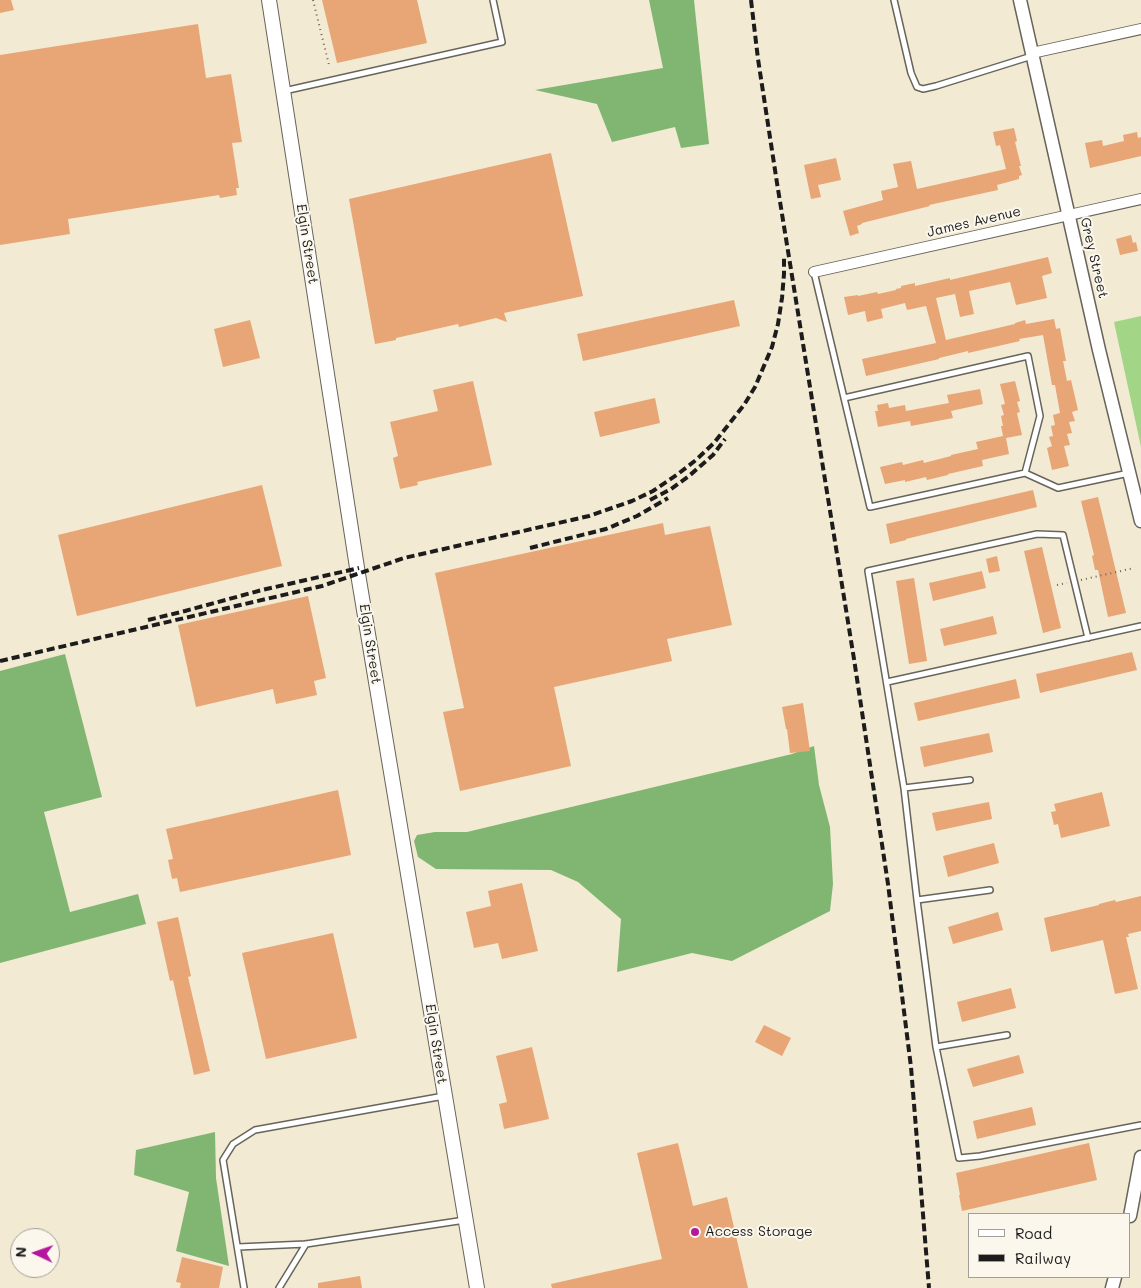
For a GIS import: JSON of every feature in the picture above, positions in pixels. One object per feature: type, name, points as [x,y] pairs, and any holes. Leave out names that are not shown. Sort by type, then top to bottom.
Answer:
[{"type":"main road","name":"Elgin Street","points":[[268,0],[358,574],[477,1288]]},
{"type":"street","name":"Grey Street","points":[[1020,0],[1099,350],[1141,521]]},
{"type":"street","points":[[1033,54],[1141,29]]},
{"type":"street","name":"James Avenue","points":[[814,272],[1141,199]]},
{"type":"street","points":[[1131,1213],[1141,1157]]},
{"type":"lane","points":[[283,91],[502,42],[493,0]]},
{"type":"lane","points":[[894,0],[917,87],[923,89],[936,86],[1033,54]]},
{"type":"lane","points":[[814,272],[870,507],[1025,473],[1058,488],[1129,473]]},
{"type":"lane","points":[[844,398],[1028,356],[1040,416],[1025,473]]},
{"type":"lane","points":[[1088,638],[1063,535],[1037,534],[868,571],[904,788],[936,1047],[959,1158],[980,1156],[1141,1124]]},
{"type":"lane","points":[[887,682],[1141,626]]},
{"type":"lane","points":[[904,788],[970,780]]},
{"type":"lane","points":[[917,900],[990,890]]},
{"type":"lane","points":[[936,1047],[1007,1035]]},
{"type":"lane","points":[[244,1288],[223,1160],[233,1144],[255,1130],[445,1095]]},
{"type":"lane","points":[[238,1247],[306,1244],[465,1220]]},
{"type":"lane","points":[[278,1288],[306,1244]]},
{"type":"path","points":[[313,0],[329,65]]},
{"type":"path","points":[[1057,585],[1134,568]]},
{"type":"green space","points":[[649,0],[694,0],[709,144],[681,148],[675,127],[612,142],[597,104],[535,90],[663,68]]},
{"type":"green space","points":[[1141,316],[1141,447],[1114,322]]},
{"type":"green space","points":[[65,654],[102,797],[44,812],[70,912],[138,894],[146,924],[0,963],[0,671]]},
{"type":"green space","points":[[814,746],[819,785],[830,827],[833,884],[830,911],[732,961],[692,953],[617,972],[621,919],[578,882],[551,870],[436,869],[418,857],[414,841],[417,835],[435,832],[467,832],[792,754]]},
{"type":"green space","points":[[215,1132],[216,1178],[229,1266],[176,1251],[189,1192],[134,1175],[136,1150]]},
{"type":"building","points":[[0,0],[11,0],[14,10],[0,13]]},
{"type":"building","points":[[322,0],[417,0],[427,43],[337,63]]},
{"type":"building","points":[[198,24],[206,78],[231,74],[242,142],[232,143],[239,188],[236,188],[237,195],[220,198],[219,195],[68,219],[70,234],[0,245],[0,55]]},
{"type":"building","points":[[1014,128],[1022,175],[1019,176],[1019,179],[997,185],[998,190],[929,205],[862,223],[857,226],[859,233],[850,236],[843,211],[883,200],[881,191],[898,187],[893,164],[911,161],[917,189],[1006,169],[1000,145],[996,146],[993,132]]},
{"type":"building","points":[[1137,132],[1138,138],[1141,137],[1141,156],[1090,168],[1085,143],[1102,140],[1103,146],[1124,141],[1123,135]]},
{"type":"building","points":[[551,153],[583,296],[504,313],[507,322],[496,318],[459,327],[458,324],[375,344],[349,199]]},
{"type":"building","points":[[836,158],[841,180],[818,185],[821,197],[811,199],[804,165]]},
{"type":"building","points":[[1131,235],[1133,243],[1136,242],[1138,251],[1120,255],[1116,239]]},
{"type":"building","points":[[1048,257],[1052,273],[1042,276],[1047,298],[1016,305],[1010,282],[969,291],[974,314],[960,317],[955,294],[936,298],[946,340],[1025,320],[1026,324],[1054,319],[1056,329],[1060,328],[1066,361],[1063,361],[1067,381],[1071,380],[1078,410],[1072,412],[1075,421],[1069,422],[1072,433],[1067,434],[1070,445],[1064,446],[1069,466],[1052,470],[1047,448],[1052,446],[1049,437],[1053,436],[1051,426],[1055,425],[1053,415],[1060,413],[1055,385],[1052,385],[1043,335],[1019,339],[1020,341],[968,353],[968,351],[866,376],[862,359],[936,343],[926,306],[907,310],[905,303],[881,309],[883,318],[867,322],[865,311],[848,315],[844,297],[877,292],[878,294],[915,283],[915,286],[950,278],[950,280]]},
{"type":"building","points":[[734,300],[740,326],[583,361],[577,334]]},
{"type":"building","points":[[250,320],[260,358],[223,367],[214,329]]},
{"type":"building","points":[[473,381],[492,465],[417,482],[418,485],[400,489],[393,458],[398,456],[390,422],[438,411],[433,390]]},
{"type":"building","points":[[1015,381],[1020,401],[1017,402],[1020,412],[1017,413],[1022,435],[1006,438],[1009,454],[982,460],[983,466],[948,475],[927,480],[926,477],[885,484],[880,467],[902,462],[903,465],[923,460],[924,463],[978,449],[976,442],[1003,436],[1001,416],[1004,415],[1001,405],[1005,404],[1000,384]]},
{"type":"building","points":[[980,389],[983,404],[951,411],[953,418],[911,426],[910,421],[878,427],[875,411],[878,411],[877,405],[888,403],[889,408],[905,405],[906,411],[949,403],[947,395]]},
{"type":"building","points":[[655,398],[660,423],[600,437],[594,412]]},
{"type":"building","points":[[262,485],[282,566],[77,616],[58,535]]},
{"type":"building","points":[[1033,490],[1037,507],[890,544],[886,524]]},
{"type":"building","points":[[1098,497],[1126,613],[1108,617],[1098,570],[1095,570],[1092,556],[1094,555],[1081,501]]},
{"type":"building","points":[[663,523],[665,535],[710,526],[732,625],[667,639],[672,661],[554,687],[571,766],[460,791],[443,712],[464,708],[435,573]]},
{"type":"building","points":[[1042,547],[1061,628],[1043,633],[1024,551]]},
{"type":"building","points":[[997,556],[1000,571],[989,573],[986,559]]},
{"type":"building","points":[[982,571],[986,588],[933,601],[929,583]]},
{"type":"building","points":[[914,578],[927,661],[909,664],[896,581]]},
{"type":"building","points":[[308,596],[326,678],[314,681],[317,695],[276,704],[273,689],[196,707],[178,625]]},
{"type":"building","points":[[993,616],[997,634],[944,646],[940,629]]},
{"type":"building","points":[[1132,652],[1137,670],[1040,693],[1036,674]]},
{"type":"building","points":[[1016,679],[1020,698],[918,721],[914,703]]},
{"type":"building","points":[[803,703],[810,751],[790,753],[782,707]]},
{"type":"building","points":[[989,733],[993,752],[924,767],[920,747]]},
{"type":"building","points":[[338,790],[351,855],[180,892],[177,878],[172,879],[168,860],[173,859],[166,829]]},
{"type":"building","points":[[1102,792],[1110,826],[1061,838],[1058,824],[1054,825],[1051,812],[1056,811],[1054,804]]},
{"type":"building","points":[[989,802],[992,819],[936,831],[932,813]]},
{"type":"building","points":[[994,843],[999,863],[948,877],[943,856]]},
{"type":"building","points":[[522,883],[538,951],[502,959],[498,943],[474,948],[466,912],[491,906],[488,891]]},
{"type":"building","points":[[1141,896],[1141,931],[1128,934],[1129,937],[1126,937],[1138,989],[1115,994],[1103,940],[1051,952],[1044,918],[1115,900],[1116,902]]},
{"type":"building","points":[[998,912],[1003,930],[953,944],[948,927]]},
{"type":"building","points":[[178,917],[191,976],[188,977],[210,1071],[194,1075],[173,980],[170,981],[157,922]]},
{"type":"building","points":[[333,933],[357,1038],[266,1059],[242,953]]},
{"type":"building","points":[[1011,988],[1016,1008],[962,1022],[957,1002]]},
{"type":"building","points":[[764,1025],[791,1038],[782,1056],[755,1042]]},
{"type":"building","points":[[532,1047],[549,1119],[504,1129],[499,1104],[507,1102],[496,1056]]},
{"type":"building","points":[[1019,1055],[1024,1073],[973,1087],[967,1069]]},
{"type":"building","points":[[1032,1107],[1036,1125],[977,1139],[973,1121]]},
{"type":"building","name":"Access Storage","points":[[678,1143],[693,1206],[727,1197],[748,1288],[552,1288],[551,1284],[662,1259],[637,1153]]},
{"type":"building","points":[[1089,1143],[1097,1180],[962,1211],[956,1173]]},
{"type":"building","points":[[182,1257],[223,1267],[219,1288],[180,1288],[181,1283],[176,1282]]},
{"type":"building","points":[[360,1276],[362,1288],[318,1288],[318,1283]]},
{"type":"railway","points":[[751,0],[777,183],[854,659],[888,884],[911,1067],[929,1288]]},
{"type":"railway","points":[[0,661],[322,586],[404,558],[589,516],[632,501],[653,491],[696,460],[714,443],[744,405],[755,387],[772,347],[778,324],[782,298],[784,257]]},
{"type":"railway","points":[[650,500],[671,489],[689,476],[713,455],[725,439]]},
{"type":"railway","points":[[530,548],[606,529],[637,516],[668,498]]},
{"type":"railway","points":[[148,620],[262,590],[359,568]]},
{"type":"place","name":"Access Storage","points":[[695,1232]]}]
